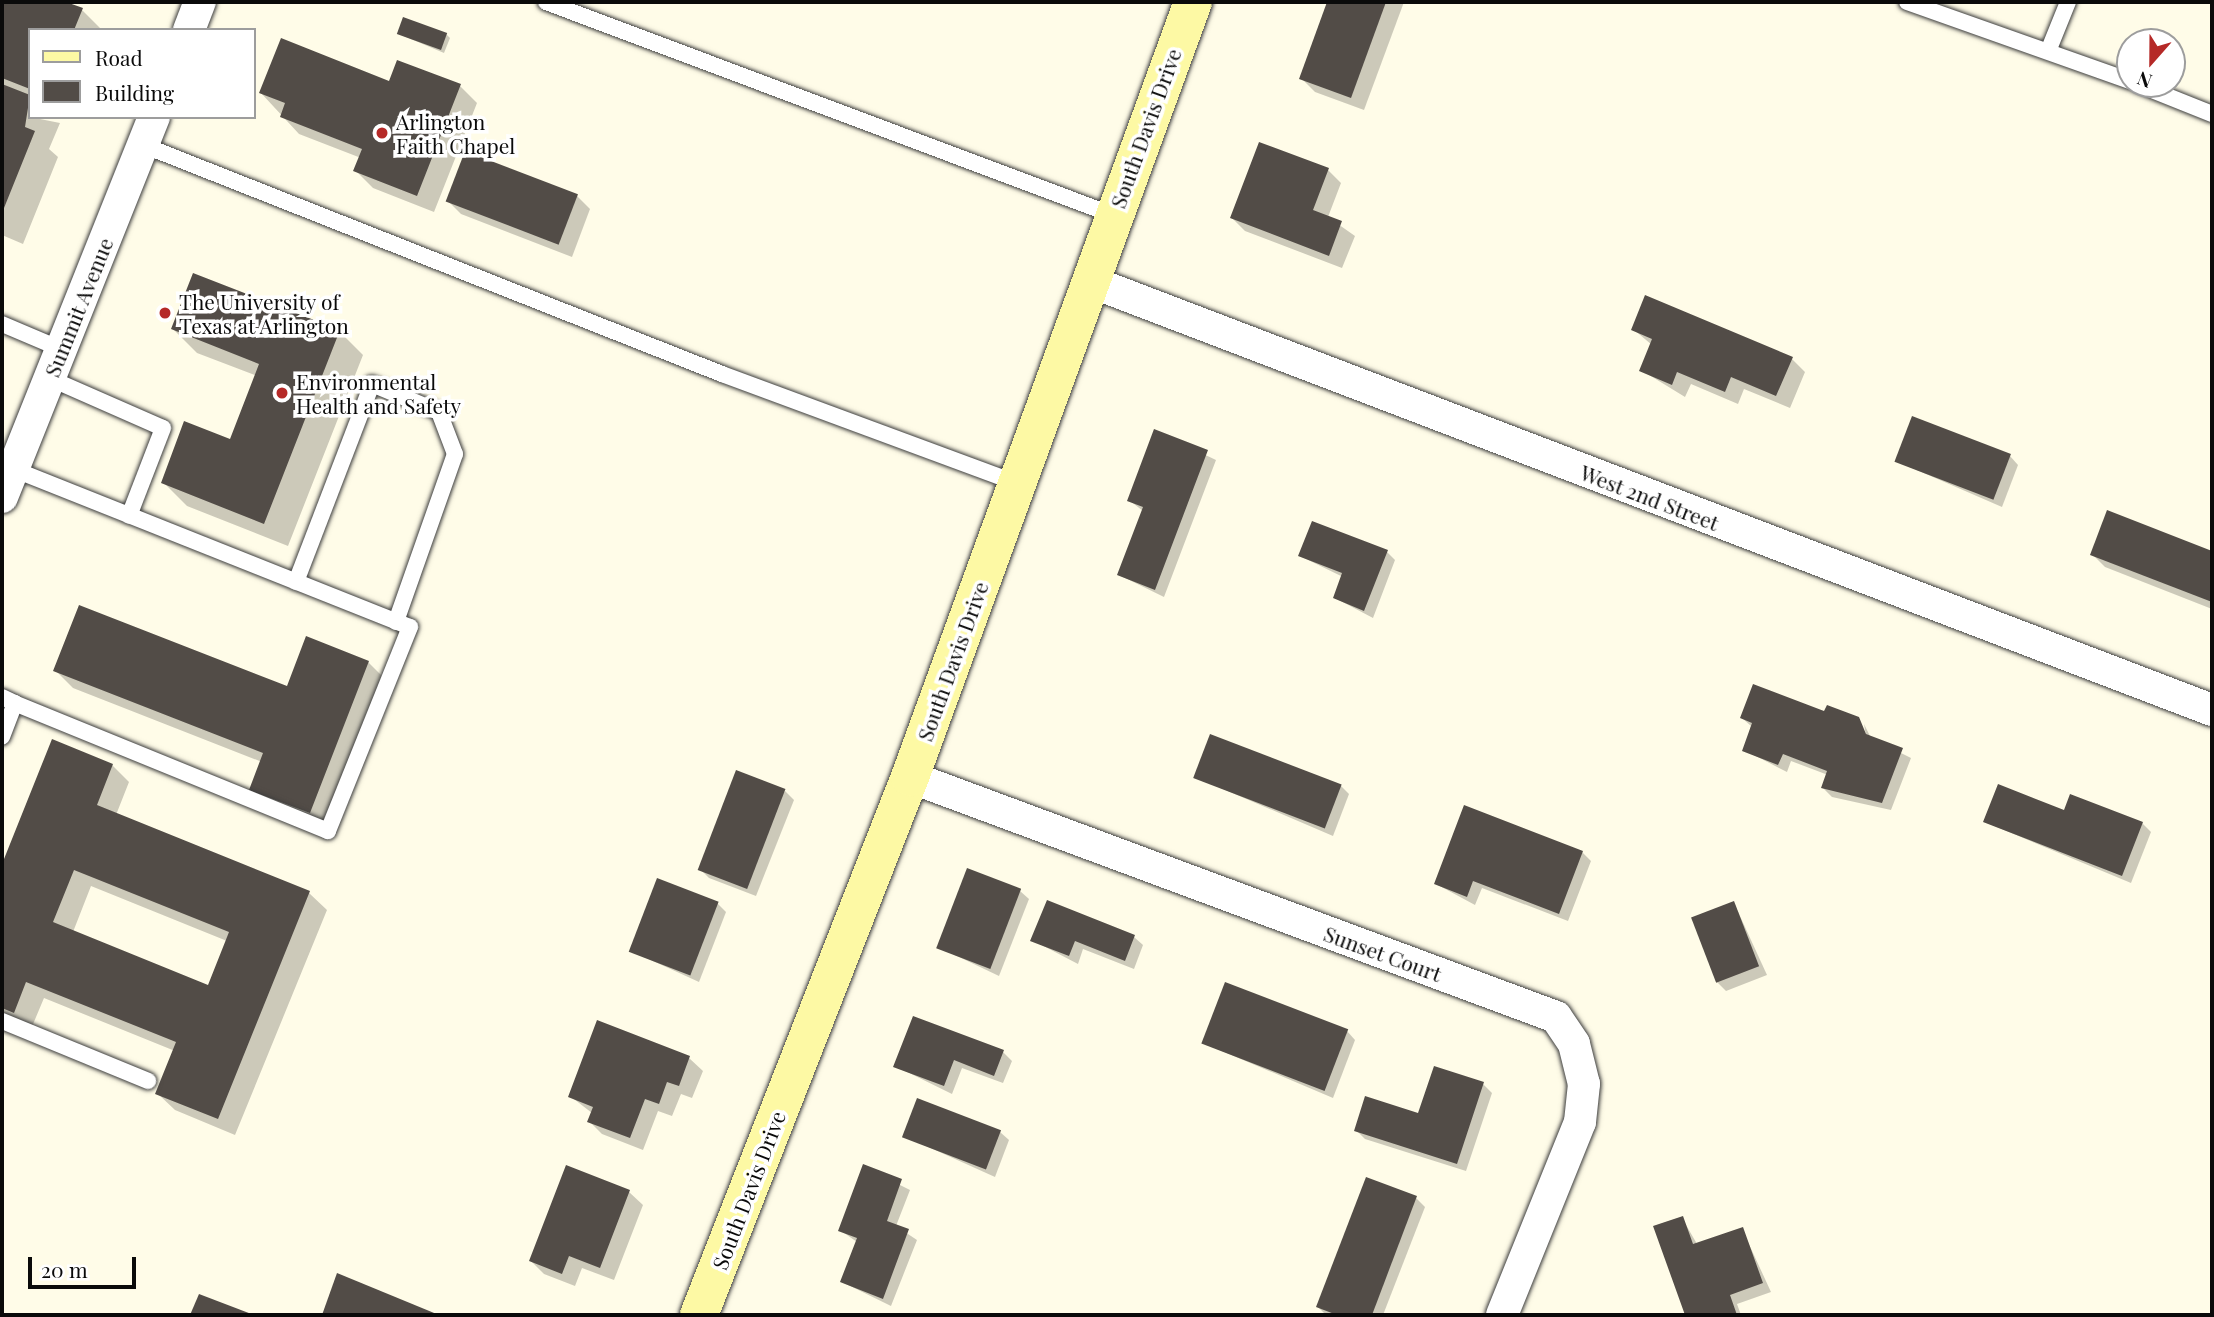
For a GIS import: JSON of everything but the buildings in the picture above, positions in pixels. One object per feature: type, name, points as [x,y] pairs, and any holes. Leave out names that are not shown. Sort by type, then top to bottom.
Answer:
[{"type":"street","points":[[190,28],[200,2]]},
{"type":"street","name":"South Davis Drive","points":[[699,1315],[910,778],[1113,215],[1193,2]]},
{"type":"street","name":"Summit Avenue","points":[[7,483],[148,131]]},
{"type":"street","name":"West 2nd Street","points":[[1089,281],[2212,710]]},
{"type":"street","name":"Sunset Court","points":[[910,778],[1556,1017],[1574,1044],[1584,1084],[1580,1122],[1502,1315]]},
{"type":"lane","points":[[545,2],[1113,215]]},
{"type":"lane","points":[[1907,2],[2116,76]]},
{"type":"lane","points":[[2049,50],[2068,2]]},
{"type":"lane","points":[[2172,98],[2212,114]]},
{"type":"lane","points":[[148,131],[1017,483]]},
{"type":"lane","points":[[2,324],[61,349]]},
{"type":"lane","points":[[49,379],[163,428],[129,516]]},
{"type":"lane","points":[[296,582],[372,384],[439,412],[455,454],[396,622]]},
{"type":"lane","points":[[2,737],[8,700],[328,831],[410,627],[129,516],[7,483]]},
{"type":"lane","points":[[2,1021],[148,1081]]},
{"type":"place","name":"Arlington Faith Chapel","points":[[382,133]]},
{"type":"place","name":"The University of Texas at Arlington","points":[[165,313]]},
{"type":"place","name":"Environmental Health and Safety","points":[[282,393]]}]
